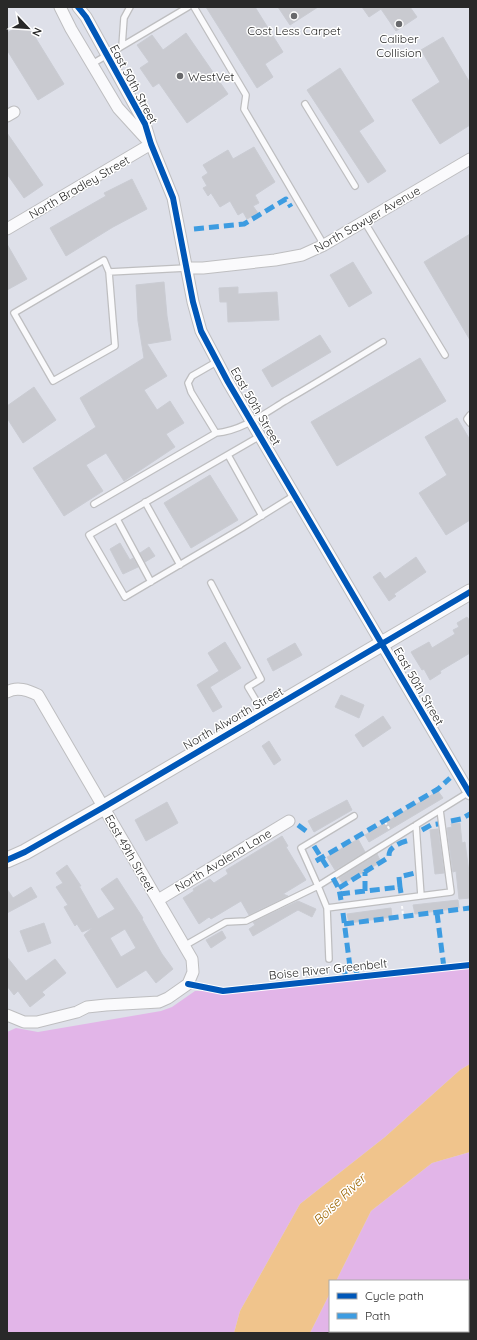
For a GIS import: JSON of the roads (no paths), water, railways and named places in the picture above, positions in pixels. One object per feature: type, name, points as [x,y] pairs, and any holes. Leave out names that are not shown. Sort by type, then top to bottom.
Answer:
[{"type":"street","name":"East 50th Street","points":[[60,7],[118,108],[150,144]]},
{"type":"street","name":"East 50th Street","points":[[78,7],[86,17],[145,124],[150,144],[173,198],[193,302],[201,331],[251,421],[470,793]]},
{"type":"street","name":"North Bradley Street","points":[[7,229],[150,144]]},
{"type":"street","name":"North Sawyer Avenue","points":[[186,268],[203,268],[274,260],[302,255],[324,245],[470,159]]},
{"type":"street","name":"North Alworth Street","points":[[7,860],[26,852],[104,807],[470,592]]},
{"type":"street","name":"East 49th Street","points":[[7,692],[11,689],[25,689],[38,695],[192,959],[193,972],[188,984],[168,998],[159,1002],[87,1007],[77,1012],[37,1022],[24,1022],[7,1015]]},
{"type":"street","name":"North Avalena Lane","points":[[158,900],[289,820]]},
{"type":"lane","points":[[122,46],[124,18],[130,7]]},
{"type":"lane","points":[[92,64],[188,7]]},
{"type":"lane","points":[[194,7],[246,95],[244,109],[324,245]]},
{"type":"lane","points":[[305,104],[355,186]]},
{"type":"lane","points":[[364,221],[444,355]]},
{"type":"lane","points":[[104,260],[109,272],[115,346],[53,381],[14,313],[104,260]]},
{"type":"lane","points":[[109,272],[186,268]]},
{"type":"lane","points":[[94,504],[216,433],[225,432],[251,421],[383,342]]},
{"type":"lane","points":[[216,433],[191,392],[188,383],[192,376],[218,361]]},
{"type":"lane","points":[[470,415],[468,419],[470,423]]},
{"type":"lane","points":[[260,436],[89,535],[125,597],[295,495]]},
{"type":"lane","points":[[228,455],[262,516]]},
{"type":"lane","points":[[146,502],[180,565]]},
{"type":"lane","points":[[117,519],[151,582]]},
{"type":"lane","points":[[211,583],[261,679],[248,687],[263,713]]},
{"type":"lane","points":[[184,946],[226,922],[246,921],[318,886],[470,793]]},
{"type":"lane","points":[[327,908],[451,892],[440,810]]},
{"type":"lane","points":[[329,960],[327,908],[301,848],[354,816]]},
{"type":"lane","points":[[416,825],[422,896]]},
{"type":"water","name":"Boise River","points":[[470,1064],[470,1152],[432,1163],[371,1211],[336,1280],[329,1280],[329,1295],[310,1333],[234,1333],[240,1311],[300,1204],[385,1137],[460,1070]]},
{"type":"place","name":"Cost Less Carpet","points":[[294,16]]},
{"type":"place","name":"Caliber Collision","points":[[399,24]]},
{"type":"place","name":"WestVet","points":[[180,76]]}]
